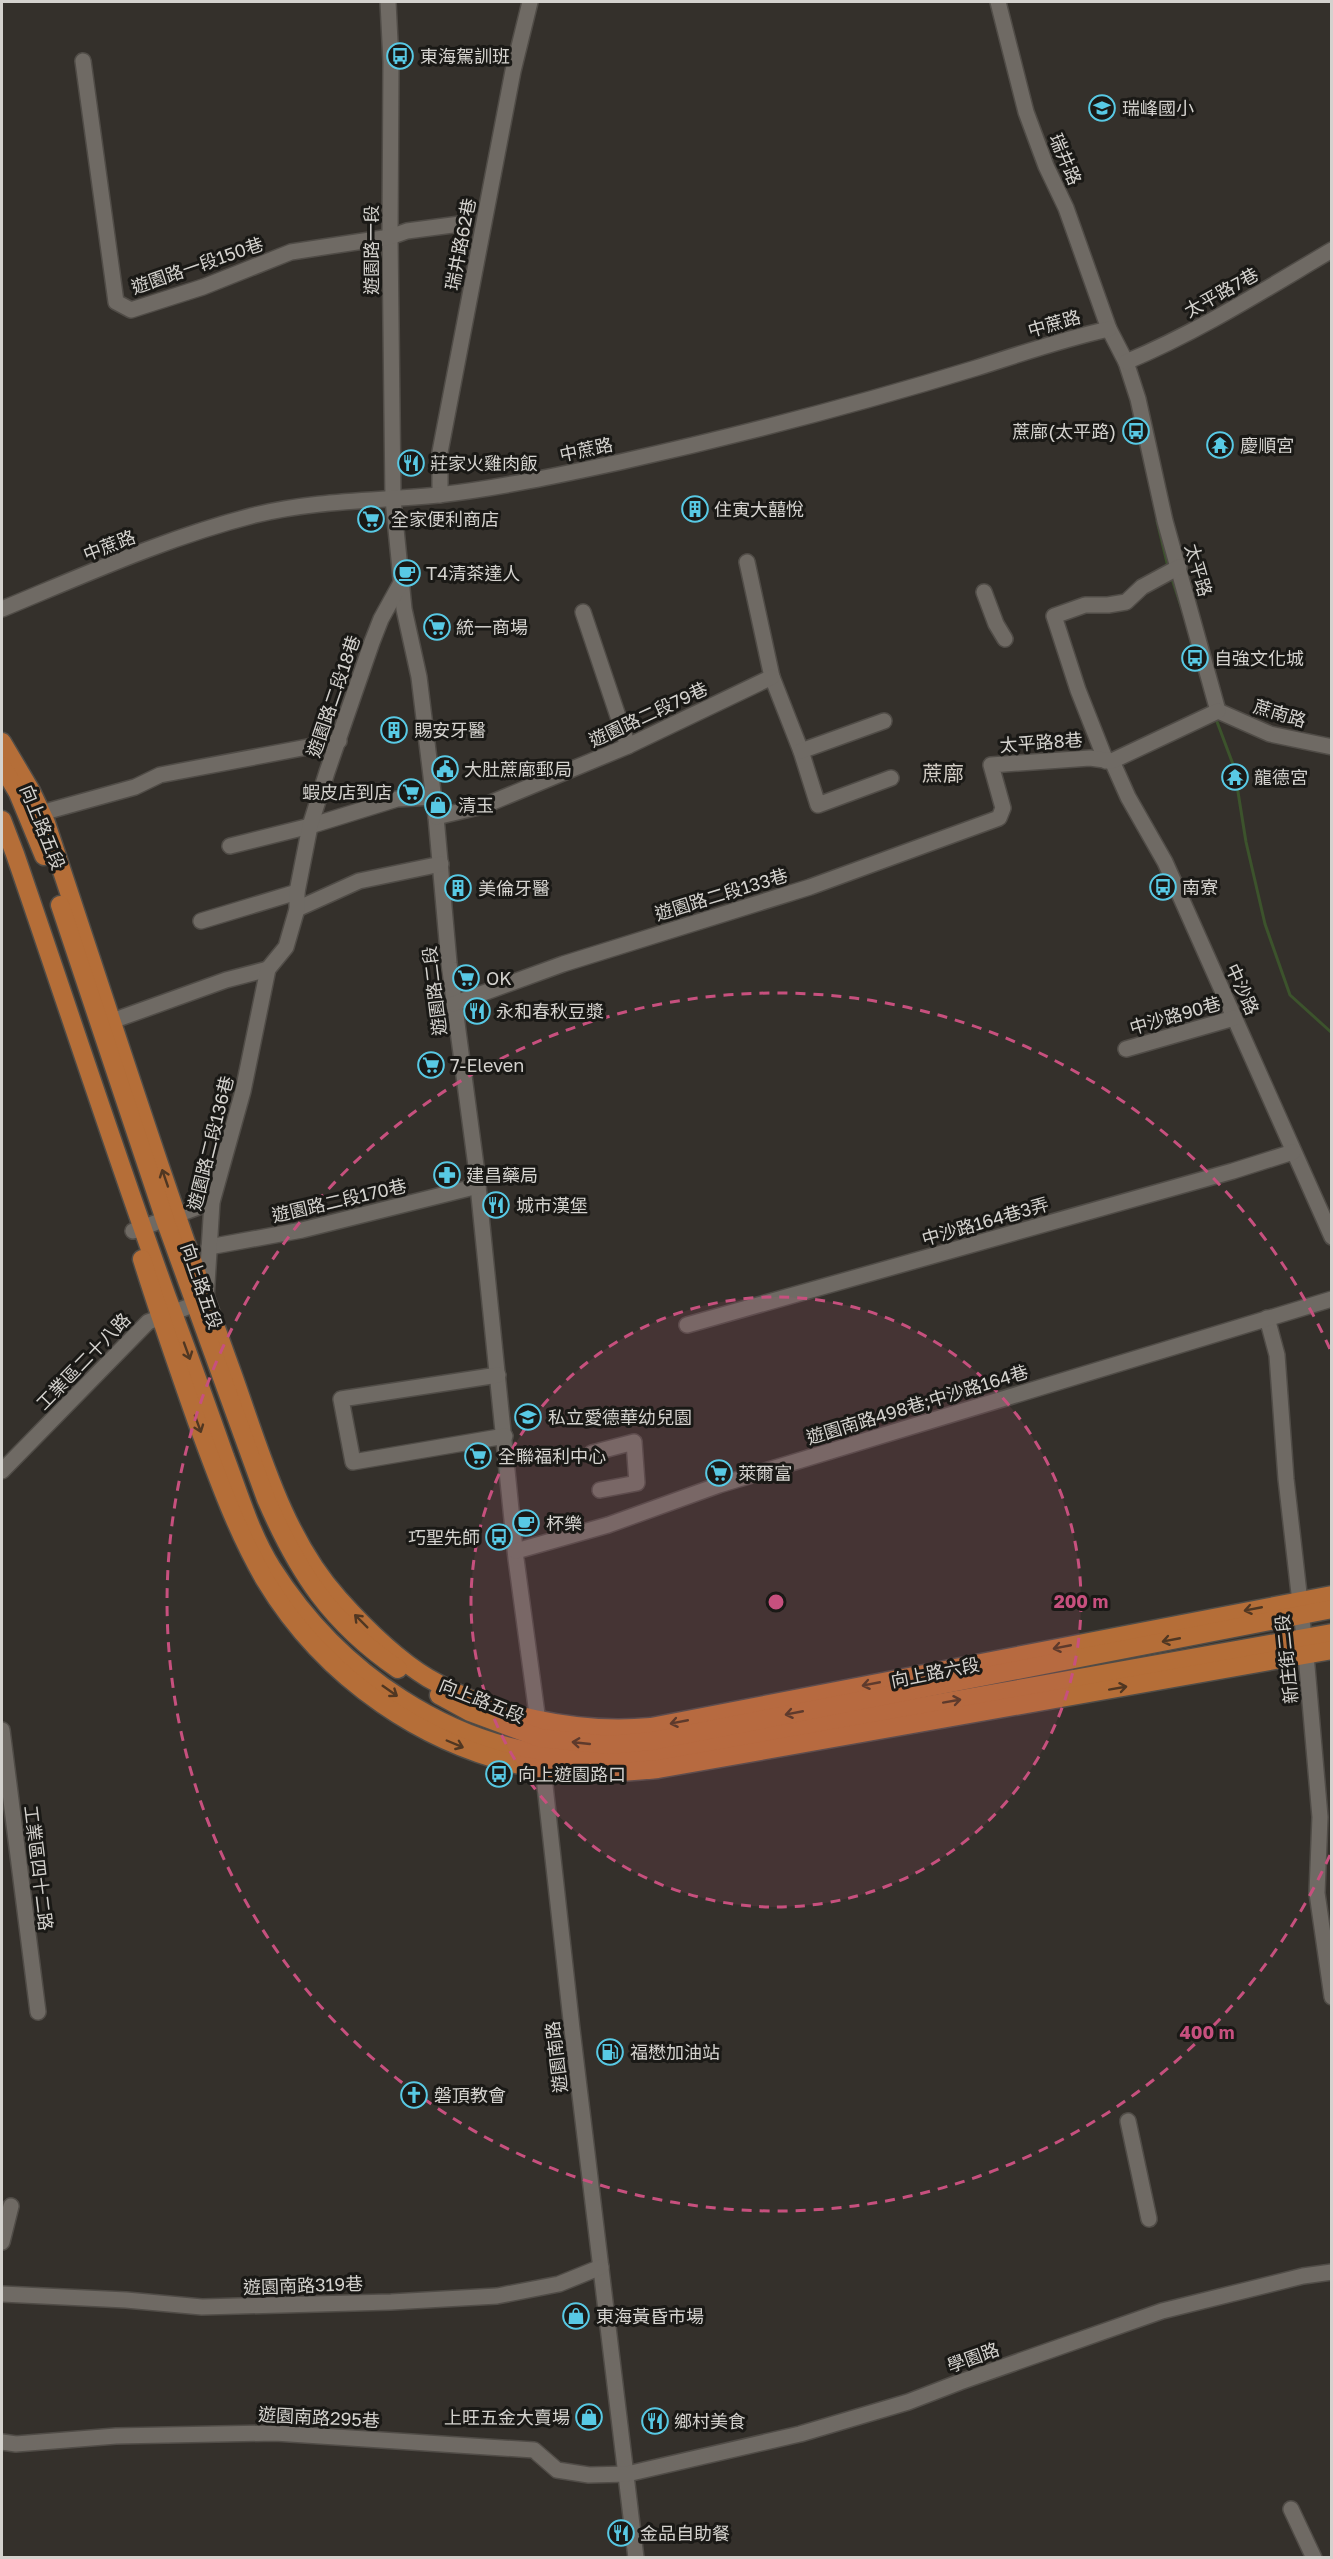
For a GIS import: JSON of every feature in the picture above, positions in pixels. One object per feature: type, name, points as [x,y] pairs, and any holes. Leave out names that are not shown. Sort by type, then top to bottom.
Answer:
[{"type":"main road","name":"向上路五段","points":[[2,742],[41,813],[112,1021],[171,1218]]},
{"type":"main road","name":"向上路五段","points":[[2,766],[18,793],[38,837],[200,1302],[269,1508],[308,1581],[331,1612],[373,1652],[426,1688],[540,1745]]},
{"type":"main road","name":"向上路五段","points":[[2,820],[19,865],[137,1229]]},
{"type":"main road","name":"向上路五段","points":[[2,852],[166,1314],[245,1511],[271,1567],[311,1622],[363,1672],[400,1699],[465,1732],[510,1747],[540,1745]]},
{"type":"main road","name":"向上路六段","points":[[540,1745],[609,1745],[652,1741],[1300,1607],[1332,1595]]},
{"type":"main road","name":"向上路六段","points":[[1300,1607],[1332,1609]]},
{"type":"main road","name":"向上路六段","points":[[540,1745],[574,1757],[654,1754],[1305,1646],[1332,1633]]},
{"type":"main road","name":"向上路六段","points":[[1305,1646],[1332,1650]]},
{"type":"street","name":"遊園路一段","points":[[388,2],[391,63],[393,499]]},
{"type":"street","name":"瑞井路62巷","points":[[440,495],[440,452],[513,71],[530,2]]},
{"type":"street","name":"瑞井路","points":[[998,2],[1026,112],[1065,208],[1108,329]]},
{"type":"street","name":"遊園路一段150巷","points":[[83,61],[116,302],[131,310],[203,286],[291,252],[390,237]]},
{"type":"street","points":[[390,237],[407,231],[460,224]]},
{"type":"street","name":"太平路7巷","points":[[1126,362],[1163,347],[1332,250]]},
{"type":"street","name":"中蔗路","points":[[2,609],[191,534],[257,515],[311,505],[440,495],[503,486],[787,423],[976,368],[1065,338],[1108,329]]},
{"type":"street","name":"太平路","points":[[1108,329],[1126,362],[1138,399],[1165,521],[1218,711]]},
{"type":"street","name":"遊園路二段","points":[[393,499],[404,609],[419,677],[436,817],[453,1004],[478,1186],[516,1551]]},
{"type":"street","points":[[747,562],[772,677],[801,751],[818,805],[891,778]]},
{"type":"street","name":"中沙路","points":[[1179,567],[1142,587],[1126,602],[1085,605],[1054,616],[1078,690],[1109,761],[1165,862],[1332,1237]]},
{"type":"street","name":"遊園路二段18巷","points":[[257,1033],[268,969],[286,947],[297,909],[297,892],[310,826],[372,642],[381,619],[402,581]]},
{"type":"street","points":[[984,592],[996,624],[1005,639]]},
{"type":"street","points":[[583,612],[628,746]]},
{"type":"street","name":"遊園路二段79巷","points":[[436,817],[483,806],[628,746],[772,677]]},
{"type":"street","points":[[1109,761],[1218,711]]},
{"type":"street","name":"蔗南路","points":[[1218,711],[1270,734],[1332,747]]},
{"type":"street","points":[[801,751],[884,721]]},
{"type":"street","points":[[41,813],[135,787],[160,775],[339,741]]},
{"type":"street","name":"太平路8巷","points":[[999,818],[1003,808],[991,765],[1090,758],[1109,761]]},
{"type":"street","points":[[230,846],[310,826],[397,799],[432,797]]},
{"type":"street","name":"遊園路二段133巷","points":[[453,1004],[583,957],[810,887],[999,818]]},
{"type":"street","points":[[297,909],[359,881],[441,864]]},
{"type":"street","points":[[201,921],[297,892]]},
{"type":"street","points":[[112,1021],[225,981],[268,969]]},
{"type":"street","name":"中沙路90巷","points":[[1126,1049],[1234,1018]]},
{"type":"street","name":"遊園路二段136巷","points":[[200,1302],[209,1246],[212,1202],[257,1033]]},
{"type":"street","name":"中沙路164巷3弄","points":[[687,1325],[1293,1152]]},
{"type":"street","name":"遊園路二段170巷","points":[[209,1246],[302,1230],[478,1186]]},
{"type":"street","points":[[137,1229],[212,1202]]},
{"type":"street","name":"遊園南路498巷;中沙路164巷","points":[[516,1551],[608,1525],[718,1485],[1332,1299]]},
{"type":"street","name":"工業區二十八路","points":[[2,1470],[148,1322],[200,1302]]},
{"type":"street","name":"新庄街二段","points":[[1267,1318],[1277,1355],[1286,1479],[1305,1646],[1320,1817],[1317,1893],[1332,1997]]},
{"type":"street","points":[[498,1375],[341,1399],[353,1462],[505,1436]]},
{"type":"street","points":[[592,1453],[634,1442],[637,1483],[600,1490]]},
{"type":"street","name":"遊園南路","points":[[516,1551],[636,2558]]},
{"type":"street","name":"工業區四十二路","points":[[2,1730],[38,2012]]},
{"type":"street","points":[[1128,2121],[1149,2219]]},
{"type":"street","points":[[2,2242],[11,2206]]},
{"type":"street","name":"遊園南路319巷","points":[[2,2294],[126,2300],[202,2307],[391,2302],[497,2296],[559,2284],[601,2268]]},
{"type":"street","name":"學園路","points":[[627,2474],[800,2434],[911,2402],[960,2382],[1162,2311],[1304,2276],[1332,2272]]},
{"type":"street","name":"遊園南路295巷","points":[[2,2442],[16,2444],[116,2436],[292,2434],[534,2450],[557,2470],[589,2475],[627,2474]]},
{"type":"street","points":[[1291,2509],[1314,2558]]},
{"type":"waterway","points":[[1157,521],[1168,567]]},
{"type":"waterway","points":[[1171,576],[1184,615]]},
{"type":"waterway","points":[[1216,719],[1234,767],[1246,842],[1265,924],[1290,995],[1332,1033]]},
{"type":"place","name":"東海駕訓班","points":[[400,56]]},
{"type":"place","name":"瑞峰國小","points":[[1102,108]]},
{"type":"place","name":"蔗廍(太平路)","points":[[1136,431]]},
{"type":"place","name":"慶順宮","points":[[1220,445]]},
{"type":"place","name":"莊家火雞肉飯","points":[[411,463]]},
{"type":"place","name":"住寅大囍悅","points":[[695,509]]},
{"type":"place","name":"全家便利商店","points":[[371,519]]},
{"type":"place","name":"T4清茶達人","points":[[407,573]]},
{"type":"place","name":"統一商場","points":[[437,627]]},
{"type":"place","name":"自強文化城","points":[[1195,658]]},
{"type":"place","name":"賜安牙醫","points":[[394,730]]},
{"type":"place","name":"大肚蔗廍郵局","points":[[445,769]]},
{"type":"place","name":"龍德宮","points":[[1235,777]]},
{"type":"place","name":"蝦皮店到店","points":[[411,792]]},
{"type":"place","name":"清玉","points":[[438,805]]},
{"type":"place","name":"南寮","points":[[1163,887]]},
{"type":"place","name":"美倫牙醫","points":[[458,888]]},
{"type":"place","name":"OK","points":[[466,978]]},
{"type":"place","name":"永和春秋豆漿","points":[[477,1011]]},
{"type":"place","name":"7-Eleven","points":[[431,1065]]},
{"type":"place","name":"建昌藥局","points":[[447,1175]]},
{"type":"place","name":"城市漢堡","points":[[496,1205]]},
{"type":"place","name":"私立愛德華幼兒園","points":[[528,1417]]},
{"type":"place","name":"全聯福利中心","points":[[478,1456]]},
{"type":"place","name":"萊爾富","points":[[719,1473]]},
{"type":"place","name":"杯樂","points":[[526,1523]]},
{"type":"place","name":"巧聖先師","points":[[499,1537]]},
{"type":"place","name":"向上遊園路口","points":[[499,1774]]},
{"type":"place","name":"福懋加油站","points":[[610,2052]]},
{"type":"place","name":"磐頂教會","points":[[414,2095]]},
{"type":"place","name":"東海黃昏市場","points":[[576,2316]]},
{"type":"place","name":"上旺五金大賣場","points":[[589,2417]]},
{"type":"place","name":"鄉村美食","points":[[655,2421]]},
{"type":"place","name":"金品自助餐","points":[[621,2533]]},
{"type":"district","name":"蔗廍","points":[[943,773]]}]
